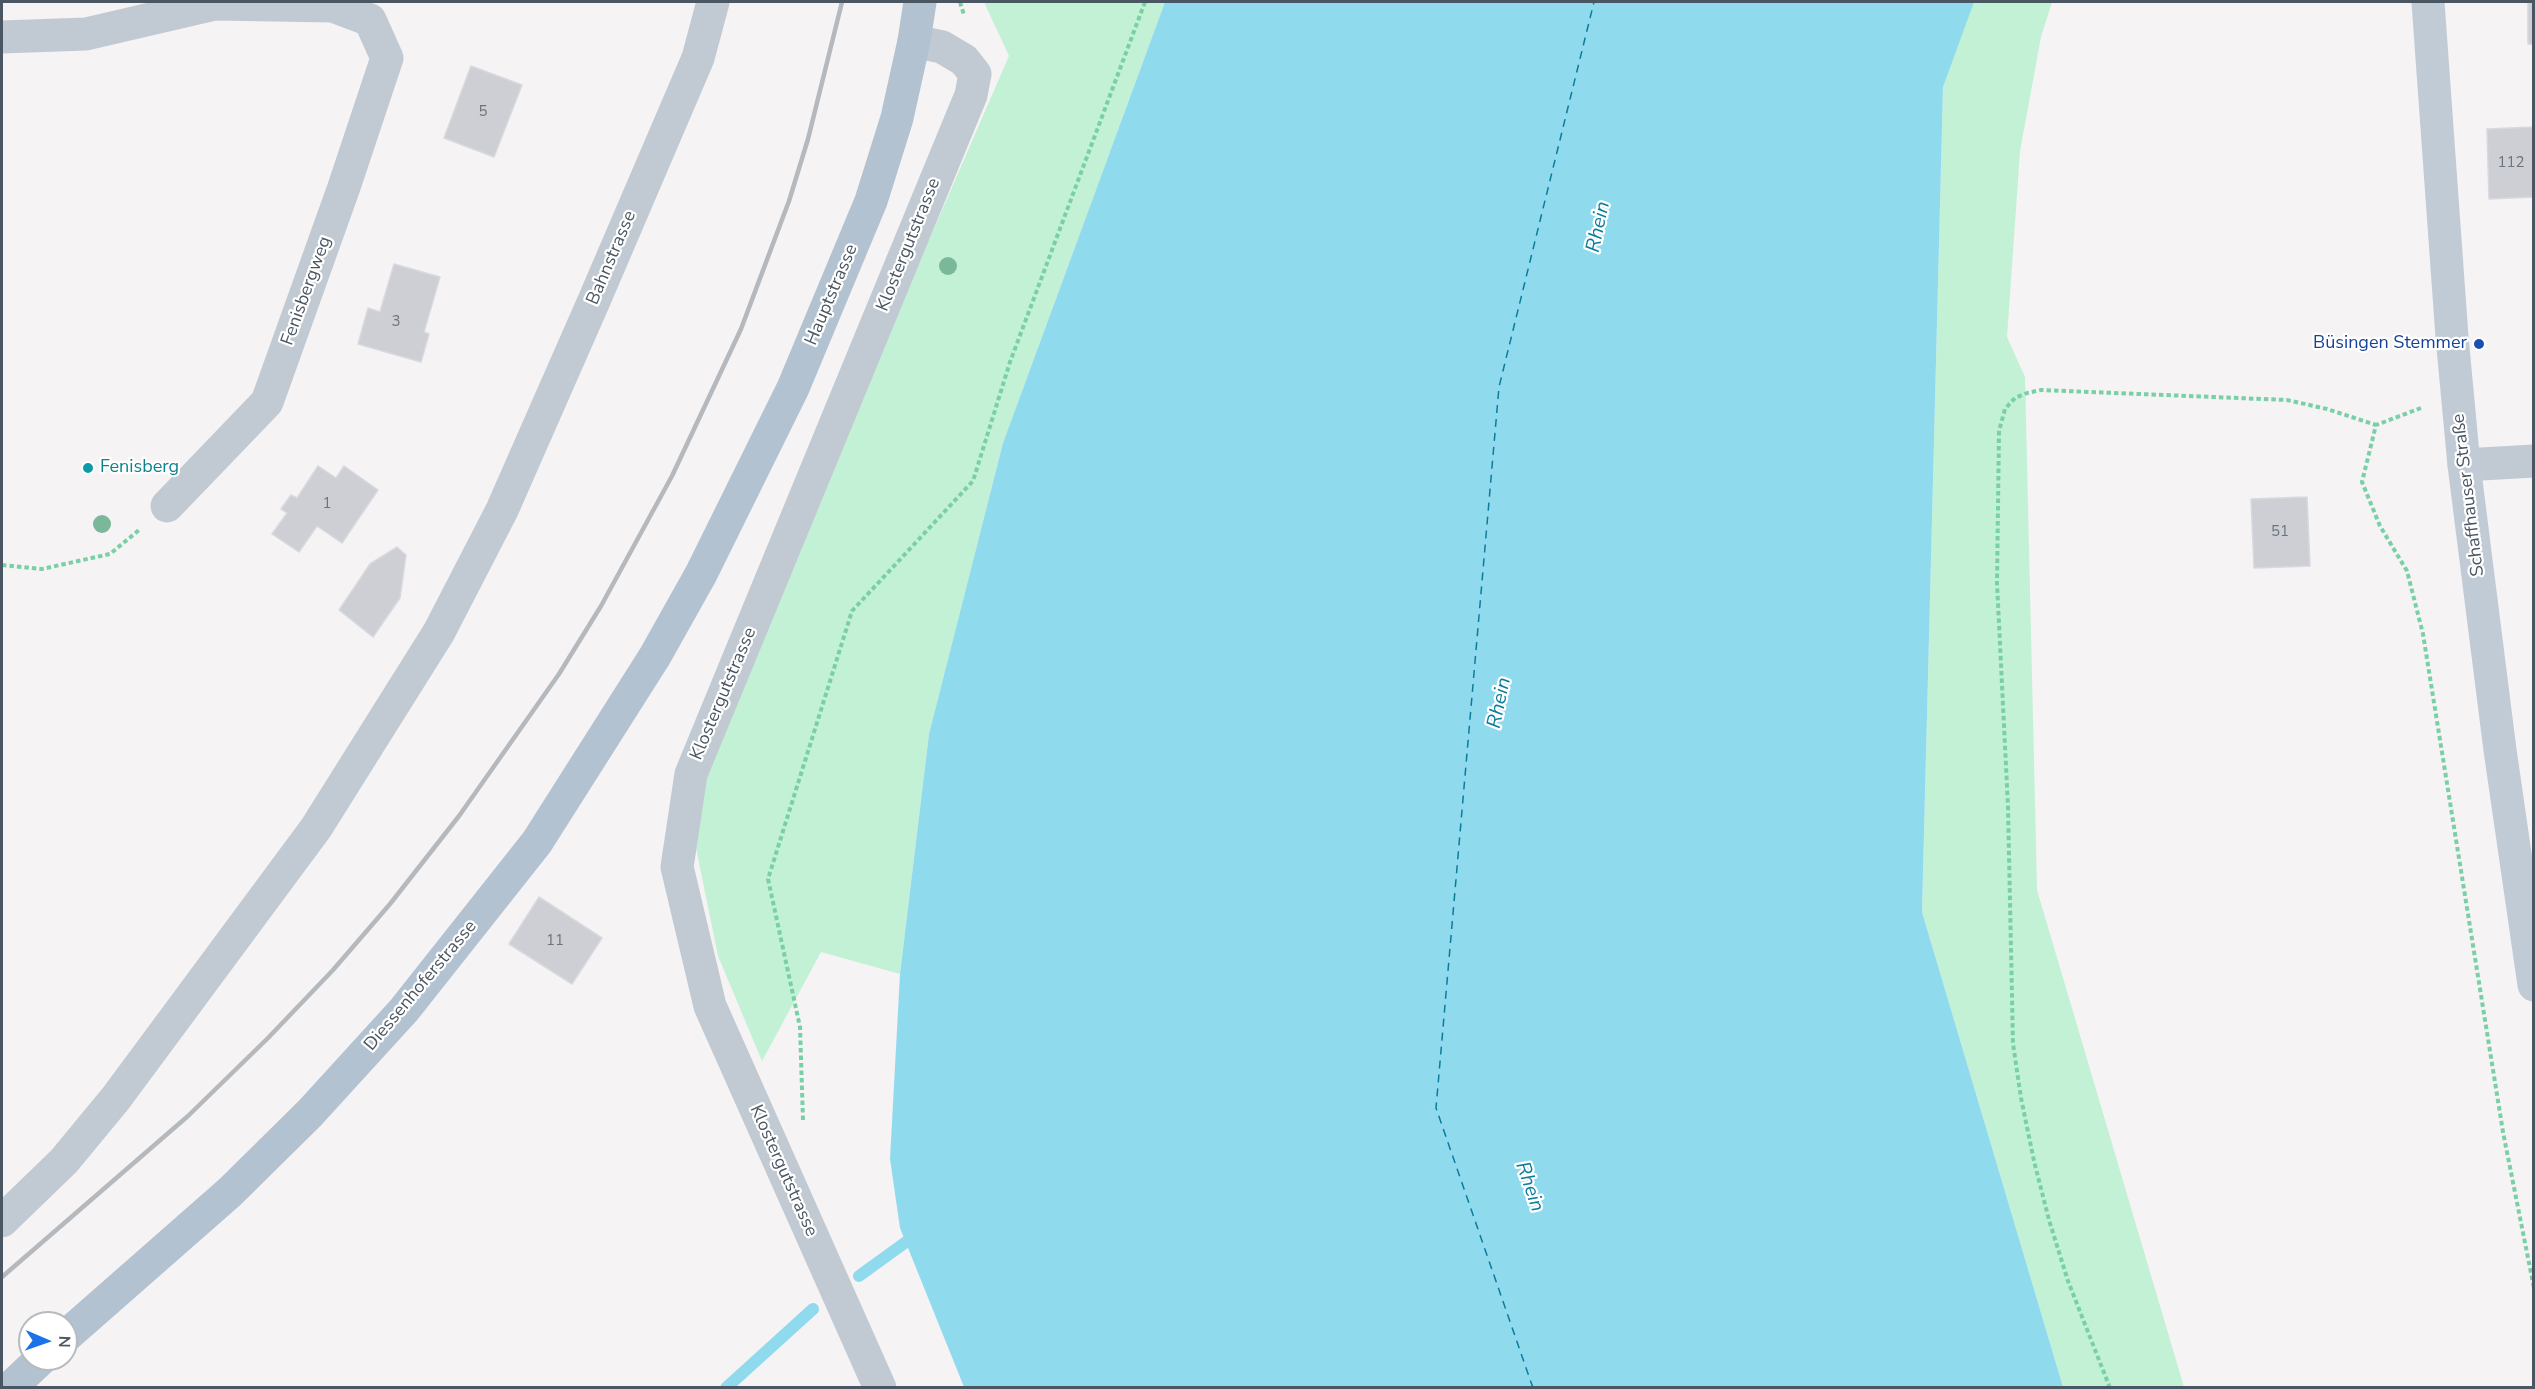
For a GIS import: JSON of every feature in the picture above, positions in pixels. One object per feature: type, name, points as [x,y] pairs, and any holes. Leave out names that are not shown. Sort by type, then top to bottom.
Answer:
[{"type":"main road","name":"Hauptstrasse","points":[[701,574],[793,388],[871,201],[897,118],[920,2]]},
{"type":"main road","name":"Schaffhauser Straße","points":[[2428,2],[2464,465],[2500,750],[2534,985]]},
{"type":"main road","name":"Diessenhoferstrasse","points":[[78,1325],[238,1184],[310,1113],[404,1010],[537,842],[655,656],[701,574]]},
{"type":"main road","points":[[10,1388],[28,1371]]},
{"type":"street","name":"Fenisbergweg","points":[[2,37],[86,34],[215,2],[333,6],[370,20],[387,58],[267,402],[167,506]]},
{"type":"street","name":"Bahnstrasse","points":[[2,1221],[64,1161],[116,1098],[316,828],[439,632],[501,510],[698,58],[713,2]]},
{"type":"street","name":"Klostergutstrasse","points":[[880,1388],[710,1006],[677,867],[690,774],[972,95],[975,74],[964,60],[942,47],[914,41]]},
{"type":"street","points":[[2464,465],[2534,461]]},
{"type":"path","points":[[804,1131],[800,1027],[768,879],[852,611],[973,481],[1010,362],[1145,2]]},
{"type":"path","points":[[2110,1388],[2068,1281],[2049,1220],[2023,1109],[2013,1044],[2008,807],[1997,583],[1999,430],[2005,409],[2015,398],[2041,390],[2287,400],[2327,409],[2376,425],[2436,403],[2456,385]]},
{"type":"path","points":[[2376,425],[2362,482],[2380,526],[2407,571],[2423,634],[2503,1132],[2534,1288]]},
{"type":"path","points":[[2,565],[42,569],[110,554],[167,506]]},
{"type":"green space","points":[[984,2],[1165,2],[1003,443],[929,734],[900,974],[821,952],[762,1061],[718,956],[682,779],[843,438],[1009,56]]},
{"type":"green space","points":[[1971,2],[2052,2],[2041,37],[2020,151],[2007,337],[2025,377],[2037,890],[2184,1387],[2063,1387],[1922,912],[1943,87]]},
{"type":"water","name":"Rhein","points":[[1165,2],[1974,2],[1943,87],[1922,912],[2063,1387],[964,1387],[900,1228],[890,1159],[900,974],[929,734],[1003,443]]},
{"type":"building","points":[[2528,2],[2534,2],[2534,44],[2528,44]]},
{"type":"building","points":[[471,66],[522,85],[494,157],[444,138]]},
{"type":"building","points":[[2534,127],[2534,197],[2489,199],[2487,129]]},
{"type":"building","points":[[394,264],[440,277],[424,332],[429,334],[421,362],[358,344],[368,308],[380,312]]},
{"type":"building","points":[[318,466],[336,478],[344,466],[378,490],[342,543],[317,526],[299,552],[272,534],[287,513],[281,509],[291,495],[297,498]]},
{"type":"building","points":[[2307,497],[2310,566],[2254,568],[2251,499]]},
{"type":"building","points":[[397,547],[406,555],[400,598],[373,637],[339,610],[370,564]]},
{"type":"building","points":[[539,897],[602,938],[572,984],[509,944]]},
{"type":"waterway","points":[[859,1276],[906,1242]]},
{"type":"waterway","points":[[726,1388],[813,1309]]},
{"type":"ferry route","points":[[1533,1388],[1436,1108],[1499,387],[1594,2]]},
{"type":"railway","points":[[2,1277],[188,1116],[333,970],[390,904],[459,816],[559,674],[601,606],[672,476],[741,329],[789,201],[808,139],[842,2]]},
{"type":"place","name":"Büsingen Stemmer","points":[[2479,344]]},
{"type":"place","name":"Fenisberg","points":[[88,468]]}]
